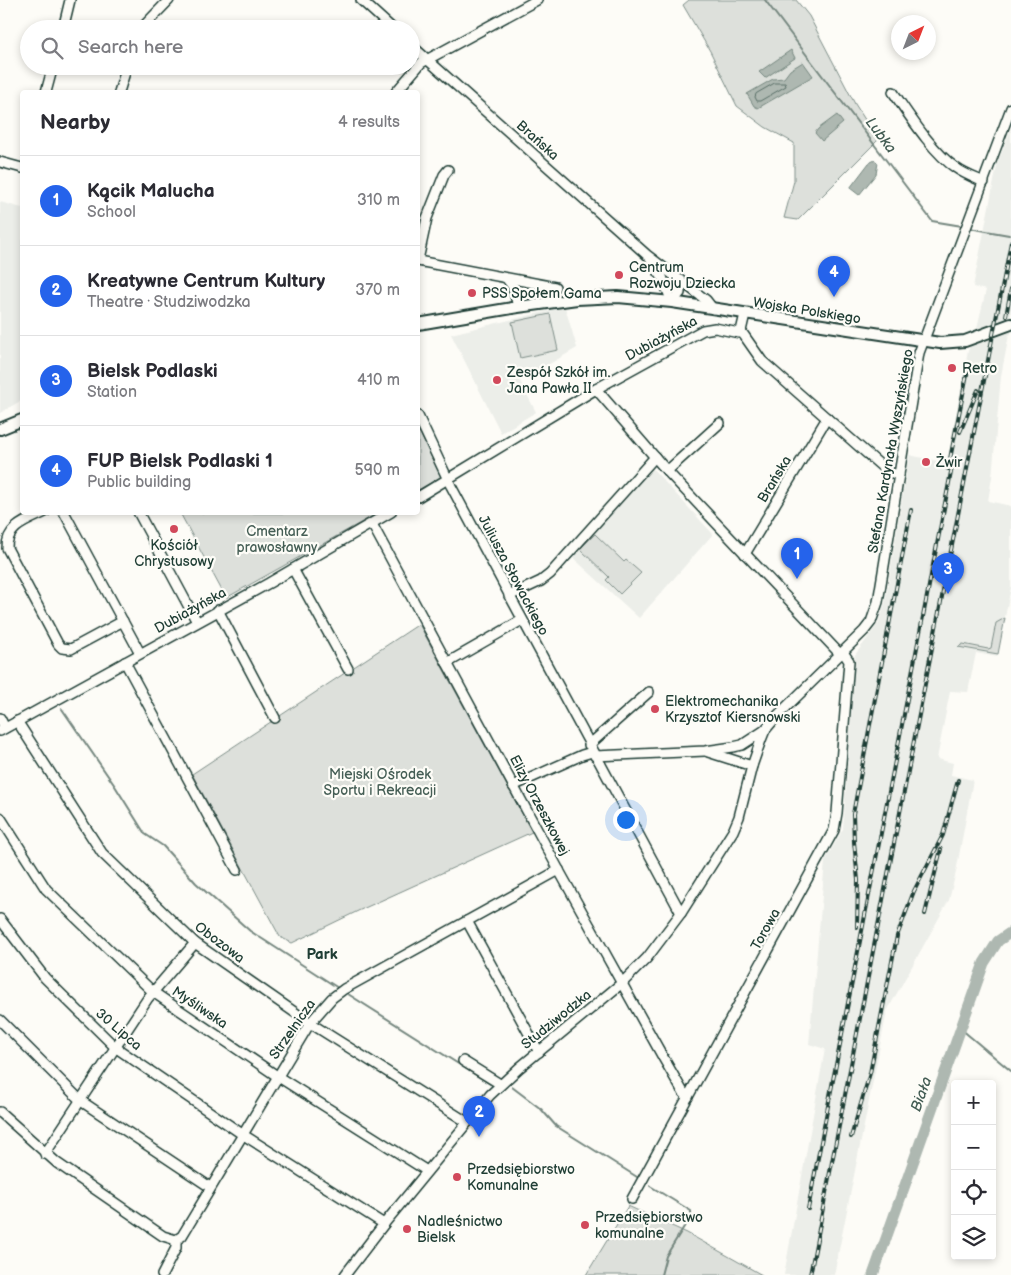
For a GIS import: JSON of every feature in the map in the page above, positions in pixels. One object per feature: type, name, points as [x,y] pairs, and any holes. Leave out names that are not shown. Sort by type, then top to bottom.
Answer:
[{"type":"main road","name":"Wojska Polskiego","points":[[420,324],[518,307],[598,297],[672,302],[944,344],[958,342],[1011,324]]},
{"type":"main road","points":[[0,429],[20,421]]},
{"type":"street","points":[[65,20],[70,0]]},
{"type":"street","points":[[150,20],[169,0]]},
{"type":"street","points":[[360,0],[383,20]]},
{"type":"street","points":[[420,65],[537,0]]},
{"type":"street","name":"Brańska","points":[[420,53],[647,255],[706,300],[713,309]]},
{"type":"street","points":[[47,90],[51,75]]},
{"type":"street","points":[[120,90],[124,75]]},
{"type":"street","points":[[398,90],[411,75]]},
{"type":"street","points":[[893,92],[942,157],[956,169],[984,182]]},
{"type":"street","name":"Stefana Kardynała Wyszyńskiego","points":[[765,730],[864,631],[875,613],[919,353],[1011,108]]},
{"type":"street","points":[[0,162],[20,167]]},
{"type":"street","points":[[420,251],[427,218],[444,175],[448,170]]},
{"type":"street","name":"Brańska","points":[[647,255],[662,277],[672,302]]},
{"type":"street","points":[[420,261],[555,287]]},
{"type":"street","points":[[508,279],[513,287],[518,307]]},
{"type":"street","points":[[672,302],[680,293],[681,280]]},
{"type":"street","points":[[656,300],[665,288]]},
{"type":"street","points":[[745,314],[741,331],[762,361],[888,472],[899,475]]},
{"type":"street","name":"Dubiażyńska","points":[[420,496],[596,389],[703,330],[715,328],[739,333],[741,331]]},
{"type":"street","points":[[596,389],[667,471],[744,554],[841,653]]},
{"type":"street","name":"Brańska","points":[[744,554],[827,418]]},
{"type":"street","name":"Juliusza Słowackiego","points":[[420,420],[448,480],[522,620],[681,912]]},
{"type":"street","points":[[667,471],[720,423]]},
{"type":"street","points":[[510,596],[541,581],[550,574],[655,457]]},
{"type":"street","points":[[39,515],[15,527],[9,535],[8,548],[58,644],[62,648],[71,649],[123,621]]},
{"type":"street","points":[[66,515],[140,653]]},
{"type":"street","points":[[140,515],[197,622]]},
{"type":"street","name":"Dubiażyńska","points":[[3,729],[387,515]]},
{"type":"street","name":"Elizy Orzeszkowej","points":[[372,524],[559,870],[683,1092],[688,1097]]},
{"type":"street","points":[[293,569],[348,670]]},
{"type":"street","points":[[218,610],[275,718]]},
{"type":"street","points":[[447,663],[522,620]]},
{"type":"street","name":"Torowa","points":[[632,1199],[834,830],[849,661],[841,653]]},
{"type":"street","points":[[125,662],[236,870]]},
{"type":"street","points":[[592,751],[649,692]]},
{"type":"street","points":[[0,718],[3,729]]},
{"type":"street","name":"Obozowa","points":[[17,721],[102,853],[195,944],[310,1022],[467,1122]]},
{"type":"street","points":[[513,786],[592,751],[705,751],[742,745],[765,730]]},
{"type":"street","name":"Studziwodzka","points":[[345,1275],[427,1171],[500,1084],[622,983],[647,958],[681,912],[733,831],[739,817],[752,766],[765,730]]},
{"type":"street","points":[[705,751],[752,766]]},
{"type":"street","name":"Myśliwska","points":[[0,818],[46,889],[153,992],[277,1076],[427,1171]]},
{"type":"street","name":"Strzelnicza","points":[[162,1275],[176,1248],[176,1240],[182,1236],[310,1022],[332,998],[342,990],[559,870]]},
{"type":"street","name":"30 Lipca","points":[[0,919],[45,978],[115,1047],[242,1134],[384,1224]]},
{"type":"street","points":[[467,921],[539,1052]]},
{"type":"street","points":[[45,1154],[153,992],[195,944]]},
{"type":"street","points":[[0,1020],[81,1100],[210,1187]]},
{"type":"street","points":[[463,1061],[500,1084]]},
{"type":"street","points":[[0,1113],[45,1154],[164,1236],[176,1240]]},
{"type":"shaded area","points":[[1011,129],[1011,334],[1009,335],[1001,376],[988,501],[1011,506],[1011,587],[997,657],[976,653],[968,692],[950,691],[937,759],[953,763],[951,775],[973,780],[956,872],[949,900],[887,1011],[834,1275],[784,1275],[825,1049],[809,1044],[825,861],[843,829],[855,655],[878,624],[885,603],[909,455],[947,463],[968,351],[977,328],[986,290],[973,287],[998,161]]},
{"type":"shaded area","points":[[0,202],[20,207],[20,401],[0,413]]},
{"type":"shaded area","points":[[565,307],[577,348],[520,381],[536,412],[501,433],[451,334]]},
{"type":"shaded area","points":[[650,466],[713,534],[639,618],[570,555]]},
{"type":"green space","points":[[689,0],[796,0],[809,16],[855,104],[878,140],[798,220],[784,218],[794,181],[794,143],[765,127],[737,106],[710,51],[683,5]]},
{"type":"green space","points":[[550,314],[558,350],[520,358],[512,322]]},
{"type":"green space","points":[[420,433],[441,477],[420,489]]},
{"type":"green space","name":"Cmentarz prawosławny","points":[[181,515],[374,515],[226,598]]},
{"type":"green space","points":[[595,534],[624,562],[626,560],[641,573],[620,594],[606,580],[609,577],[580,549]]},
{"type":"green space","points":[[1005,618],[998,654],[958,647],[963,644],[991,648],[996,623]]},
{"type":"green space","name":"Miejski Ośrodek Sportu i Rekreacji","points":[[419,624],[532,832],[292,943],[280,937],[192,774]]},
{"type":"green space","points":[[628,1206],[687,1233],[762,1275],[586,1275]]},
{"type":"water","points":[[791,50],[795,58],[765,78],[759,72]]},
{"type":"water","points":[[803,62],[813,76],[758,108],[754,106],[747,94],[773,79],[784,78],[790,70]]},
{"type":"water","points":[[837,115],[843,123],[822,141],[815,133]]},
{"type":"water","points":[[875,160],[878,163],[876,174],[859,195],[850,188],[869,163]]},
{"type":"waterway","name":"Lubka","points":[[765,0],[932,221],[962,226]]},
{"type":"waterway","name":"Lubka","points":[[969,228],[1009,235]]},
{"type":"waterway","points":[[62,709],[115,786],[145,834],[163,846],[196,883],[250,931],[338,988]]},
{"type":"waterway","name":"Biała","points":[[873,1275],[984,963],[998,941],[1011,932]]},
{"type":"waterway","points":[[348,994],[490,1084]]},
{"type":"waterway","points":[[961,1029],[1011,1071]]},
{"type":"waterway","points":[[512,1087],[541,1109],[556,1126],[637,1177]]},
{"type":"waterway","points":[[650,1186],[691,1211],[691,1214]]},
{"type":"waterway","points":[[661,1275],[666,1256],[687,1222]]},
{"type":"railway","points":[[810,1275],[1011,242]]},
{"type":"railway","points":[[1006,316],[1011,289]]},
{"type":"railway","points":[[948,469],[968,369]]},
{"type":"railway","points":[[960,432],[978,390]]},
{"type":"railway","points":[[808,1209],[953,462]]},
{"type":"railway","points":[[857,927],[858,880],[853,814],[911,510]]},
{"type":"railway","points":[[851,1137],[870,1073],[897,936],[914,891],[943,835],[958,780]]},
{"type":"railway","points":[[925,914],[941,849]]},
{"type":"place","name":"Centrum Rozwoju Dziecka","points":[[619,275]]},
{"type":"place","name":"PSS Społem Gama","points":[[472,293]]},
{"type":"place","name":"FUP Bielsk Podlaski 1","points":[[834,297]]},
{"type":"place","name":"Retro","points":[[952,368]]},
{"type":"place","name":"Zespół Szkół im. Jana Pawła II","points":[[497,380]]},
{"type":"place","name":"Żwir","points":[[926,462]]},
{"type":"place","name":"Kościół Chrystusowy","points":[[174,529]]},
{"type":"place","name":"Kącik Malucha","points":[[797,579]]},
{"type":"place","name":"Bielsk Podlaski","points":[[948,594]]},
{"type":"place","name":"Elektromechanika Krzysztof Kiersnowski","points":[[655,709]]},
{"type":"place","name":"Kreatywne Centrum Kultury","points":[[479,1137]]},
{"type":"place","name":"Przedsiębiorstwo Komunalne","points":[[457,1177]]},
{"type":"place","name":"Przedsiębiorstwo komunalne","points":[[585,1225]]},
{"type":"place","name":"Nadleśnictwo Bielsk","points":[[407,1229]]},
{"type":"district","name":"Park","points":[[322,954]]}]
